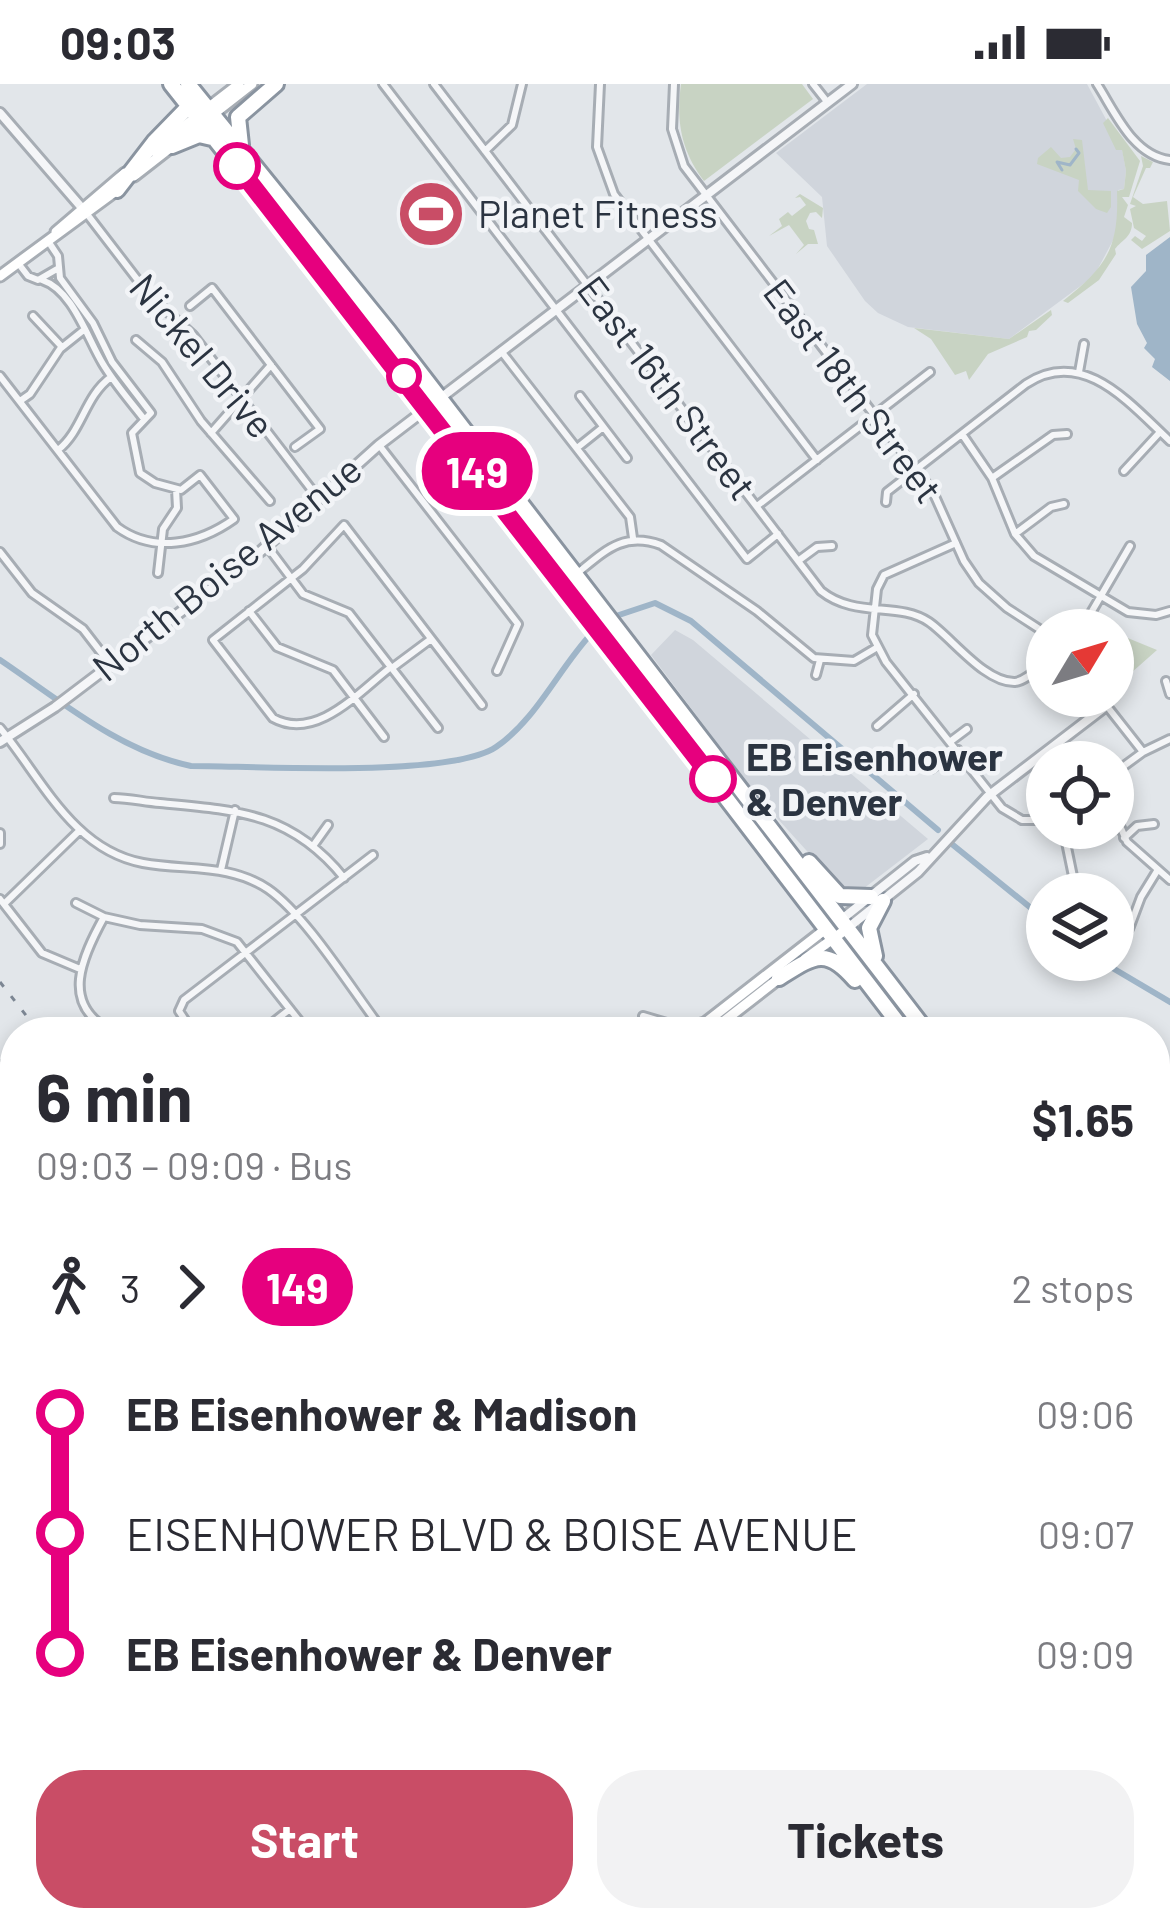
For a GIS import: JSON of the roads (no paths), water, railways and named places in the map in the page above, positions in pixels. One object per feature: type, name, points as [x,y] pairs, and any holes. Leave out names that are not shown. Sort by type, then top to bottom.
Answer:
[{"type":"highway","points":[[171,84],[242,150],[364,301],[434,403]]},
{"type":"highway","points":[[118,184],[172,119],[171,84]]},
{"type":"highway","points":[[118,184],[141,161],[230,112],[266,84]]},
{"type":"highway","points":[[242,150],[238,117],[276,84]]},
{"type":"highway","points":[[189,85],[209,122],[316,265],[434,403],[916,1017]]},
{"type":"highway","points":[[172,146],[196,135],[209,122]]},
{"type":"highway","points":[[316,265],[353,300],[364,301]]},
{"type":"highway","points":[[570,579],[891,1017]]},
{"type":"highway","points":[[779,837],[788,838],[840,896],[877,899],[870,939],[878,963],[904,1001]]},
{"type":"highway","points":[[779,978],[813,959],[833,958],[888,1017]]},
{"type":"main road","points":[[209,122],[239,84]]},
{"type":"main road","points":[[209,122],[253,84]]},
{"type":"main road","points":[[0,276],[172,146]]},
{"type":"main road","points":[[713,1017],[845,923]]},
{"type":"main road","points":[[729,1017],[830,933]]},
{"type":"street","points":[[383,84],[747,559],[778,534]]},
{"type":"street","name":"East 16th Street","points":[[434,84],[826,595],[846,606],[927,620],[974,662],[1013,681],[1026,677]]},
{"type":"street","points":[[485,151],[512,125],[522,84]]},
{"type":"street","points":[[600,84],[597,147],[614,194],[817,460]]},
{"type":"street","name":"East 18th Street","points":[[674,84],[674,142],[684,166],[940,504],[971,573],[987,592],[1026,619]]},
{"type":"street","points":[[813,84],[828,103]]},
{"type":"street","name":"North Boise Avenue","points":[[4,740],[267,547],[380,445],[852,84]]},
{"type":"street","points":[[1097,84],[1142,150],[1170,160]]},
{"type":"street","name":"Nickel Drive","points":[[0,113],[150,296],[190,331],[318,498]]},
{"type":"street","points":[[587,148],[597,147]]},
{"type":"street","points":[[0,376],[117,527],[129,536],[160,544],[193,540],[234,519],[200,475],[176,489],[140,473],[132,434],[147,416],[115,374],[57,269],[58,256],[48,240]]},
{"type":"street","points":[[110,267],[121,259]]},
{"type":"street","points":[[17,263],[31,278],[52,284],[90,326]]},
{"type":"street","points":[[42,280],[57,269]]},
{"type":"street","points":[[190,306],[212,288],[320,429],[295,447]]},
{"type":"street","points":[[33,316],[62,347]]},
{"type":"street","points":[[20,401],[62,347],[90,326]]},
{"type":"street","points":[[136,340],[162,362],[269,502]]},
{"type":"street","points":[[1079,372],[1084,344]]},
{"type":"street","points":[[501,351],[630,517],[633,538]]},
{"type":"street","points":[[212,433],[271,365]]},
{"type":"street","points":[[757,506],[930,372]]},
{"type":"street","points":[[886,502],[887,492],[1040,376],[1079,372],[1105,383],[1170,441]]},
{"type":"street","points":[[58,450],[71,437],[94,391],[115,374]]},
{"type":"street","points":[[580,396],[627,458]]},
{"type":"street","points":[[577,448],[604,427]]},
{"type":"street","points":[[1124,471],[1160,432]]},
{"type":"street","points":[[962,434],[992,478],[1016,534],[1034,556],[1134,614],[1170,611]]},
{"type":"street","points":[[992,478],[1053,435],[1067,434]]},
{"type":"street","points":[[380,445],[518,624],[496,670]]},
{"type":"street","points":[[158,573],[163,529],[177,508],[176,489]]},
{"type":"street","points":[[1016,534],[1051,507],[1064,504]]},
{"type":"street","points":[[430,639],[321,721],[293,723],[273,718],[213,640],[291,579],[344,525],[482,705]]},
{"type":"street","points":[[570,579],[618,541],[633,538],[661,544],[820,660],[854,661],[876,648]]},
{"type":"street","points":[[956,542],[888,572],[879,583],[873,610],[876,648],[991,794],[1011,815],[1026,820]]},
{"type":"street","points":[[1093,609],[1130,545]]},
{"type":"street","points":[[799,561],[817,547],[832,546]]},
{"type":"street","points":[[267,547],[309,598],[349,613],[438,728]]},
{"type":"street","points":[[0,552],[32,593],[83,629],[111,664]]},
{"type":"street","points":[[249,611],[275,645],[333,670],[384,737]]},
{"type":"street","points":[[816,675],[820,660]]},
{"type":"street","points":[[1166,682],[1170,694]]},
{"type":"street","points":[[877,726],[914,694]]},
{"type":"street","points":[[845,923],[915,861],[929,856],[991,794],[1092,717]]},
{"type":"street","points":[[1115,717],[1143,752]]},
{"type":"street","points":[[0,728],[4,740],[79,830],[110,853],[133,861],[221,870],[267,888],[296,916],[373,1017]]},
{"type":"street","points":[[951,742],[967,729]]},
{"type":"street","points":[[1134,759],[1170,739]]},
{"type":"street","points":[[931,769],[958,750]]},
{"type":"street","points":[[114,799],[235,810],[277,824],[313,846],[344,878]]},
{"type":"street","points":[[221,870],[235,810]]},
{"type":"street","points":[[1134,829],[1154,824]]},
{"type":"street","points":[[313,846],[328,825]]},
{"type":"street","points":[[79,830],[2,902],[42,953],[81,970]]},
{"type":"street","points":[[0,833],[0,844]]},
{"type":"street","points":[[1134,848],[1170,880]]},
{"type":"street","points":[[182,1017],[180,1005],[373,855]]},
{"type":"street","points":[[1134,916],[1157,871]]},
{"type":"street","points":[[76,903],[104,917],[140,926],[214,931],[247,952],[296,1017]]},
{"type":"street","points":[[90,1017],[79,992],[81,970],[104,917]]},
{"type":"street","points":[[280,1017],[290,1009]]},
{"type":"water","points":[[1170,237],[1170,381],[1152,367],[1155,359],[1144,348],[1147,343],[1137,324],[1131,287],[1146,271],[1146,255]]},
{"type":"waterway","points":[[1062,170],[1057,162],[1070,165],[1079,153],[1076,149]]},
{"type":"waterway","points":[[616,616],[655,603],[691,621],[938,830]]},
{"type":"waterway","points":[[0,660],[115,737],[165,759],[191,766],[396,767],[472,757],[496,747],[536,708],[592,633]]},
{"type":"waterway","points":[[953,845],[1026,904]]},
{"type":"waterway","points":[[1134,981],[1170,1002]]},
{"type":"railway","points":[[0,982],[27,1017]]},
{"type":"place","name":"Planet Fitness","points":[[431,214]]},
{"type":"place","name":"EB Eisenhower & Denver","points":[[713,779]]}]
